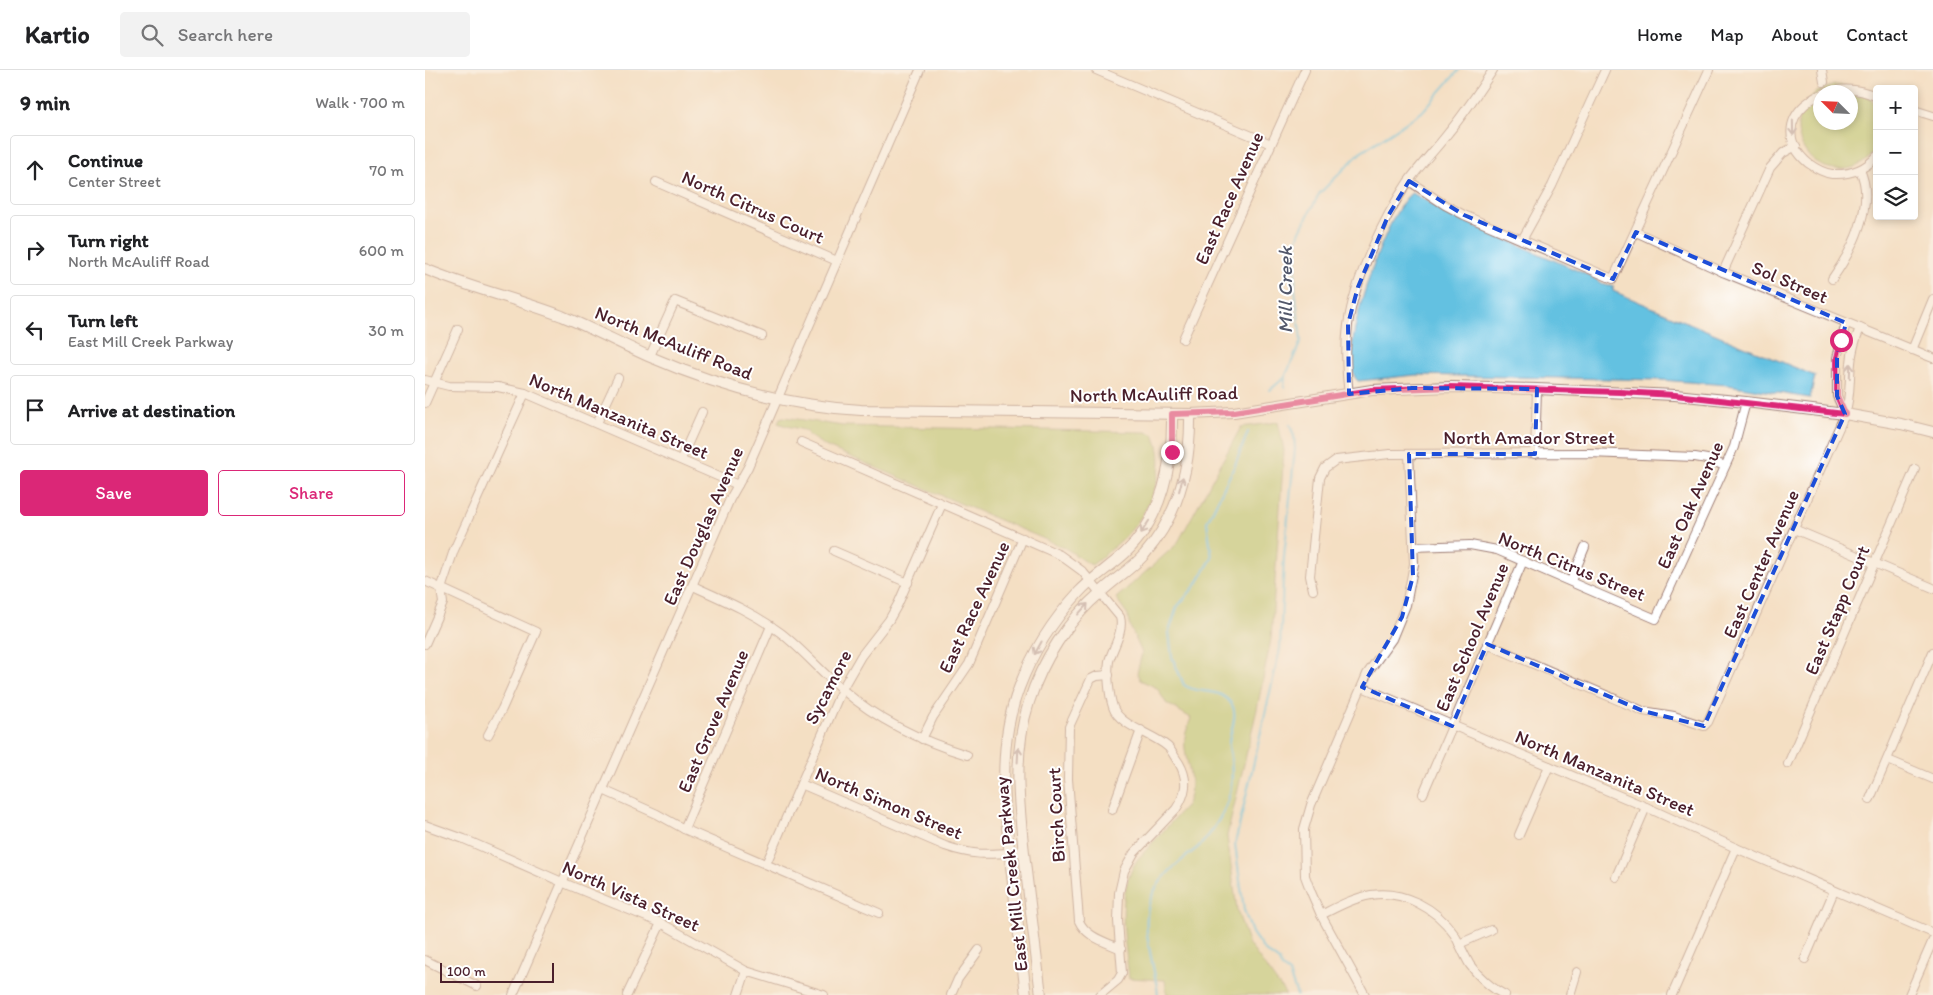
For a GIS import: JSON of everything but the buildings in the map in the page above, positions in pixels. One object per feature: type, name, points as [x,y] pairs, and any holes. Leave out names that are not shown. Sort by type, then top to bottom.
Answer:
[{"type":"street","name":"East Douglas Avenue","points":[[513,995],[738,484],[748,467],[920,70]]},
{"type":"street","points":[[1096,70],[1271,144]]},
{"type":"street","name":"East Race Avenue","points":[[1183,339],[1305,70]]},
{"type":"street","points":[[1349,394],[1346,359],[1348,324],[1353,301],[1388,216],[1409,181],[1461,117],[1493,70]]},
{"type":"street","points":[[1522,240],[1552,186],[1605,70]]},
{"type":"street","points":[[1409,181],[1445,205],[1613,279],[1709,70]]},
{"type":"street","points":[[1822,70],[1824,82]]},
{"type":"street","points":[[1853,81],[1873,93]]},
{"type":"street","points":[[1804,96],[1799,101],[1793,115],[1792,130],[1796,146],[1803,158],[1815,168],[1829,174],[1845,175],[1860,170],[1873,161]]},
{"type":"street","points":[[1918,111],[1933,116]]},
{"type":"street","points":[[1723,272],[1770,168],[1783,154],[1796,146]]},
{"type":"street","points":[[1832,279],[1845,259],[1864,210],[1866,186],[1860,170]]},
{"type":"street","name":"North Citrus Court","points":[[656,182],[837,261]]},
{"type":"street","name":"Sol Street","points":[[1636,232],[1723,272],[1933,358]]},
{"type":"street","name":"North McAuliff Road","points":[[425,269],[448,279],[563,317],[649,356],[719,384],[777,400],[812,406],[861,410],[1190,414],[1234,412],[1349,394],[1412,388],[1537,389],[1657,394],[1746,402],[1845,414],[1933,432]]},
{"type":"street","points":[[1912,350],[1933,299]]},
{"type":"street","points":[[649,356],[675,300],[762,336]]},
{"type":"street","points":[[1845,414],[1837,396],[1837,358],[1846,323]]},
{"type":"street","name":"East Center Avenue","points":[[1487,644],[1637,708],[1674,716],[1704,726],[1708,722],[1845,414],[1850,399],[1850,364],[1853,346],[1860,328]]},
{"type":"street","points":[[425,403],[458,329]]},
{"type":"street","points":[[597,423],[618,378]]},
{"type":"street","name":"North Manzanita Street","points":[[425,380],[449,386],[499,388],[525,392],[738,484]]},
{"type":"street","points":[[1535,454],[1537,389]]},
{"type":"street","points":[[425,644],[443,603],[441,589],[454,550],[525,392]]},
{"type":"street","name":"East Oak Avenue","points":[[1656,618],[1734,447],[1746,402]]},
{"type":"street","points":[[681,459],[702,412]]},
{"type":"street","name":"East Mill Creek Parkway","points":[[1026,995],[1005,794],[1004,758],[1012,708],[1019,687],[1042,642],[1078,592],[1127,552],[1147,524],[1156,507],[1169,470],[1172,452],[1172,414]]},
{"type":"street","name":"East Mill Creek Parkway","points":[[1041,995],[1018,791],[1019,744],[1029,701],[1047,661],[1072,622],[1100,592],[1130,569],[1144,554],[1169,519],[1178,497],[1189,451],[1190,414]]},
{"type":"street","points":[[801,442],[1023,538],[1071,561],[1117,611],[1122,626],[1109,662],[1113,710],[1122,720],[1168,747],[1183,771],[1186,787],[1176,809],[1134,853],[1124,872],[1119,893],[1118,921],[1122,973],[1118,980],[1100,995]]},
{"type":"street","name":"North Amador Street","points":[[1313,590],[1310,576],[1320,478],[1325,468],[1335,460],[1409,454],[1535,454],[1572,452],[1707,459],[1725,466]]},
{"type":"street","points":[[1365,995],[1321,915],[1305,876],[1304,829],[1311,805],[1362,687],[1373,664],[1392,640],[1399,627],[1406,605],[1413,576],[1414,547],[1409,454]]},
{"type":"street","name":"East Stapp Court","points":[[1788,764],[1915,470]]},
{"type":"street","name":"Sycamore","points":[[766,864],[842,689],[861,656],[889,620],[908,583],[942,504]]},
{"type":"street","points":[[1794,529],[1933,588]]},
{"type":"street","name":"East Race Avenue","points":[[922,739],[933,717],[969,664],[1023,538]]},
{"type":"street","name":"North Citrus Street","points":[[1414,547],[1470,544],[1497,550],[1656,618]]},
{"type":"street","points":[[1571,581],[1585,547]]},
{"type":"street","points":[[834,551],[908,583]]},
{"type":"street","name":"East School Avenue","points":[[1423,794],[1523,561]]},
{"type":"street","points":[[425,581],[536,632],[502,709],[488,735]]},
{"type":"street","points":[[693,586],[744,609],[771,626],[800,649],[842,689],[882,719],[938,746],[967,755]]},
{"type":"street","name":"East Grove Avenue","points":[[684,828],[771,626]]},
{"type":"street","points":[[1870,799],[1933,652]]},
{"type":"street","name":"Birch Court","points":[[1109,675],[1097,676],[1091,679],[1069,727],[1068,779],[1079,921],[1082,928],[1089,934],[1121,949]]},
{"type":"street","name":"North Manzanita Street","points":[[1362,687],[1646,807],[1933,933]]},
{"type":"street","points":[[1112,810],[1141,730]]},
{"type":"street","points":[[1887,760],[1933,779]]},
{"type":"street","points":[[1519,835],[1549,766]]},
{"type":"street","name":"North Simon Street","points":[[801,784],[965,853],[981,855],[1024,852]]},
{"type":"street","points":[[603,790],[684,828],[879,912]]},
{"type":"street","points":[[1616,877],[1646,807]]},
{"type":"street","name":"North Vista Street","points":[[425,825],[464,838],[661,923],[746,971],[824,995]]},
{"type":"street","points":[[1672,995],[1736,848]]},
{"type":"street","points":[[1805,959],[1834,891]]},
{"type":"street","points":[[1321,915],[1348,902],[1372,895],[1395,896],[1421,903],[1441,918],[1459,944],[1470,965],[1483,979],[1505,995]]},
{"type":"street","points":[[627,995],[661,923]]},
{"type":"street","points":[[1459,944],[1491,930]]},
{"type":"street","points":[[1909,995],[1933,940]]},
{"type":"street","points":[[951,995],[959,979],[979,950]]},
{"type":"street","points":[[425,960],[477,986]]},
{"type":"street","points":[[738,995],[746,971]]},
{"type":"street","points":[[1570,995],[1577,972]]},
{"type":"highlighted area","points":[[1409,181],[1464,215],[1613,279],[1636,232],[1846,323],[1837,358],[1837,396],[1845,414],[1704,726],[1643,711],[1487,644],[1452,726],[1362,687],[1402,617],[1413,576],[1409,454],[1535,454],[1537,389],[1412,388],[1349,394],[1348,324],[1358,287],[1388,216]]},
{"type":"green space","points":[[1858,91],[1870,97],[1873,102],[1873,152],[1869,157],[1862,163],[1843,169],[1834,169],[1815,162],[1808,155],[1799,138],[1799,120],[1801,111],[1813,96],[1813,130],[1858,130]]},
{"type":"green space","points":[[780,418],[843,426],[1147,432],[1153,434],[1158,444],[1159,467],[1154,491],[1137,523],[1122,540],[1092,565],[1063,547],[825,446],[808,435],[807,431],[778,423]]},
{"type":"green space","points":[[1278,422],[1284,450],[1271,639],[1257,709],[1227,836],[1237,910],[1248,943],[1286,995],[1167,995],[1165,980],[1129,978],[1123,918],[1124,902],[1130,874],[1137,860],[1185,807],[1189,798],[1191,780],[1186,755],[1185,734],[1191,718],[1166,703],[1157,688],[1140,680],[1137,673],[1142,653],[1129,624],[1128,615],[1116,598],[1177,544],[1241,427]]},
{"type":"water","points":[[1412,193],[1459,219],[1590,276],[1603,284],[1613,286],[1613,291],[1815,376],[1810,398],[1728,385],[1661,380],[1416,375],[1358,381],[1352,368],[1353,345],[1358,316],[1378,253],[1390,225],[1402,204]]},
{"type":"waterway","name":"Mill Creek","points":[[1270,390],[1285,377],[1301,341],[1295,289],[1297,240],[1319,194],[1360,153],[1422,112],[1459,70]]},
{"type":"waterway","name":"Mill Creek","points":[[1284,387],[1285,378]]},
{"type":"waterway","points":[[1290,425],[1294,436],[1295,449],[1284,557],[1280,649],[1235,844],[1244,910],[1252,933],[1264,950],[1279,961],[1282,968],[1289,973],[1297,995]]},
{"type":"waterway","name":"Mill Creek","points":[[1158,995],[1147,934],[1148,910],[1151,898],[1159,883],[1171,870],[1206,839],[1226,807],[1230,795],[1232,773],[1229,743],[1234,720],[1232,705],[1224,697],[1213,692],[1195,690],[1184,685],[1172,657],[1169,632],[1177,607],[1196,585],[1212,558],[1207,522],[1235,465],[1248,432]]},
{"type":"route","points":[[1172,452],[1172,414],[1234,412],[1372,390],[1451,387],[1620,392],[1675,395],[1845,414],[1837,396],[1837,358],[1841,340]]}]
